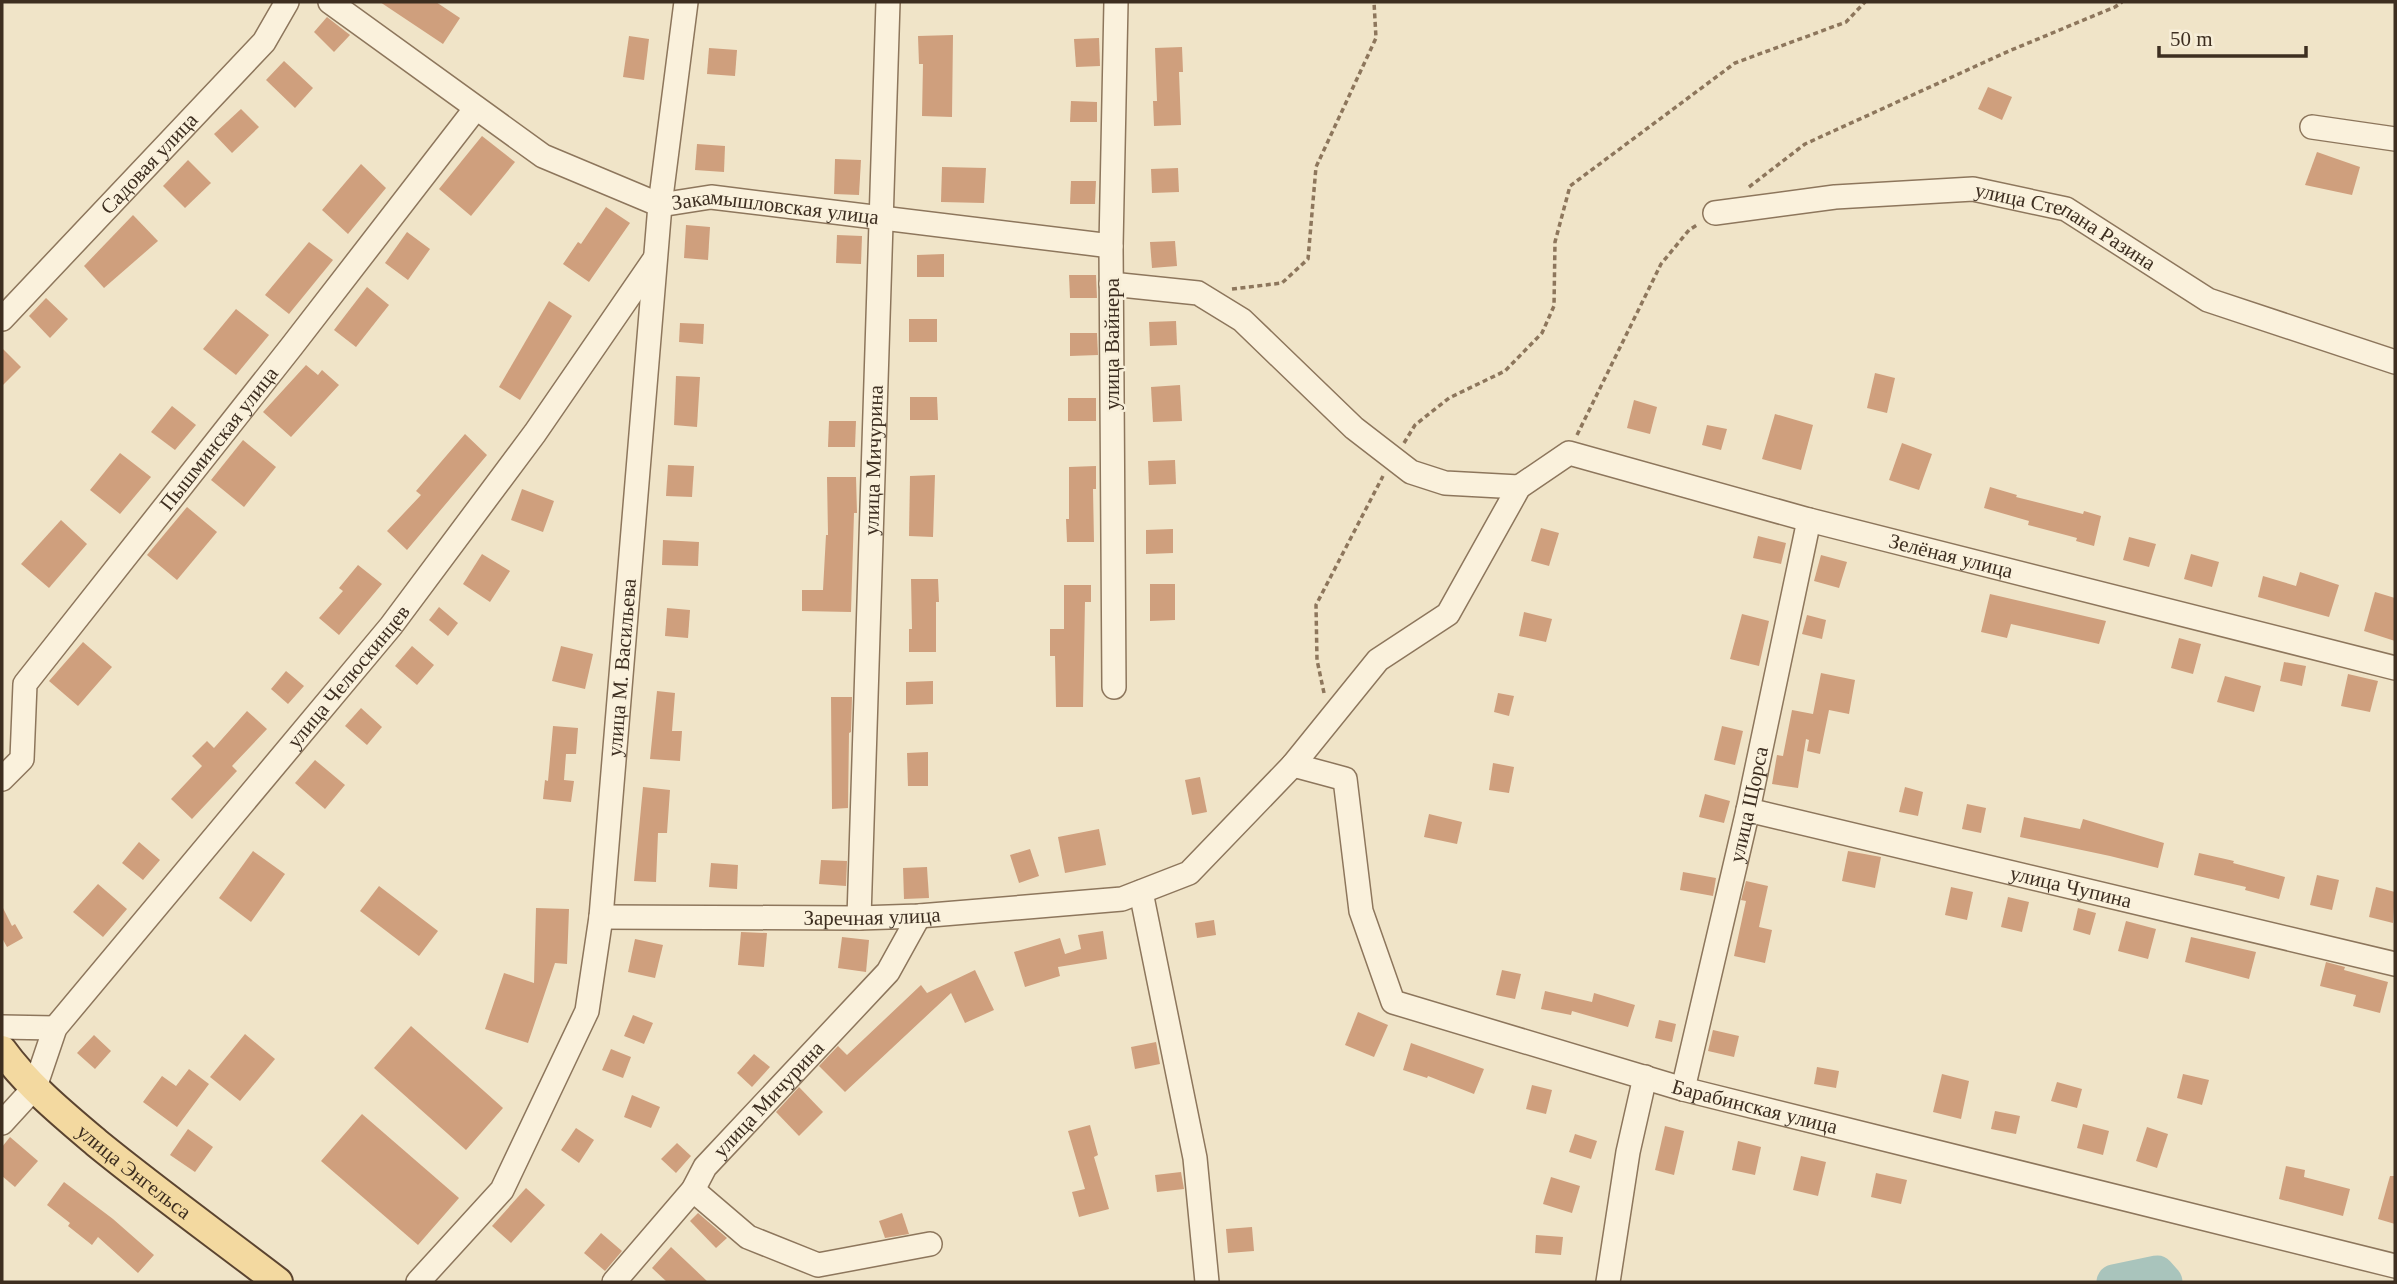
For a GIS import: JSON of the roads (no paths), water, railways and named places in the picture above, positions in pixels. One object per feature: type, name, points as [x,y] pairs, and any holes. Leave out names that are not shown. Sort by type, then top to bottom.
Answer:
[{"type":"main road","name":"улица Энгельса","points":[[2,1050],[35,1087],[78,1127],[159,1194],[278,1282]]},
{"type":"street","name":"Садовая улица","points":[[2,319],[264,42],[287,2]]},
{"type":"street","name":"Закамышловская улица","points":[[330,2],[543,156],[660,205],[711,197],[1111,246]]},
{"type":"street","name":"улица М. Васильева","points":[[418,1282],[502,1190],[587,1011],[601,917],[660,205],[686,2]]},
{"type":"street","name":"улица Мичурина","points":[[859,918],[888,2]]},
{"type":"street","name":"улица Вайнера","points":[[1114,687],[1111,246],[1116,2]]},
{"type":"street","name":"Пышминская улица","points":[[2,779],[22,760],[25,684],[476,108]]},
{"type":"street","points":[[2312,127],[2395,139]]},
{"type":"street","name":"улица Степана Разина","points":[[1715,213],[1835,197],[1973,189],[2066,209],[2208,300],[2395,362]]},
{"type":"street","name":"улица Челюскинцев","points":[[35,1087],[55,1028],[391,625],[535,433],[656,257]]},
{"type":"street","points":[[1111,284],[1198,293],[1242,320],[1354,428],[1411,472],[1445,483],[1519,487]]},
{"type":"street","name":"Зелёная улица","points":[[1519,487],[1569,453],[1809,520],[2395,668]]},
{"type":"street","name":"Заречная улица","points":[[601,917],[919,916],[1122,900],[1189,873],[1293,765],[1378,660],[1448,614],[1519,487]]},
{"type":"street","name":"улица Щорса","points":[[1684,1089],[1748,810],[1809,520]]},
{"type":"street","name":"Барабинская улица","points":[[1293,765],[1345,779],[1361,911],[1393,1002],[1684,1089],[2395,1266]]},
{"type":"street","name":"улица Чупина","points":[[1748,810],[2395,964]]},
{"type":"street","points":[[1141,892],[1195,1158],[1207,1282]]},
{"type":"street","name":"улица Мичурина","points":[[614,1282],[693,1190],[705,1167],[888,972],[919,916]]},
{"type":"street","points":[[2,1027],[55,1028]]},
{"type":"street","points":[[1608,1282],[1628,1152],[1645,1077]]},
{"type":"street","points":[[2,1123],[35,1087]]},
{"type":"street","points":[[693,1190],[748,1237],[818,1265],[930,1244]]},
{"type":"waterway","points":[[2114,1282],[2157,1273],[2165,1282]]}]
